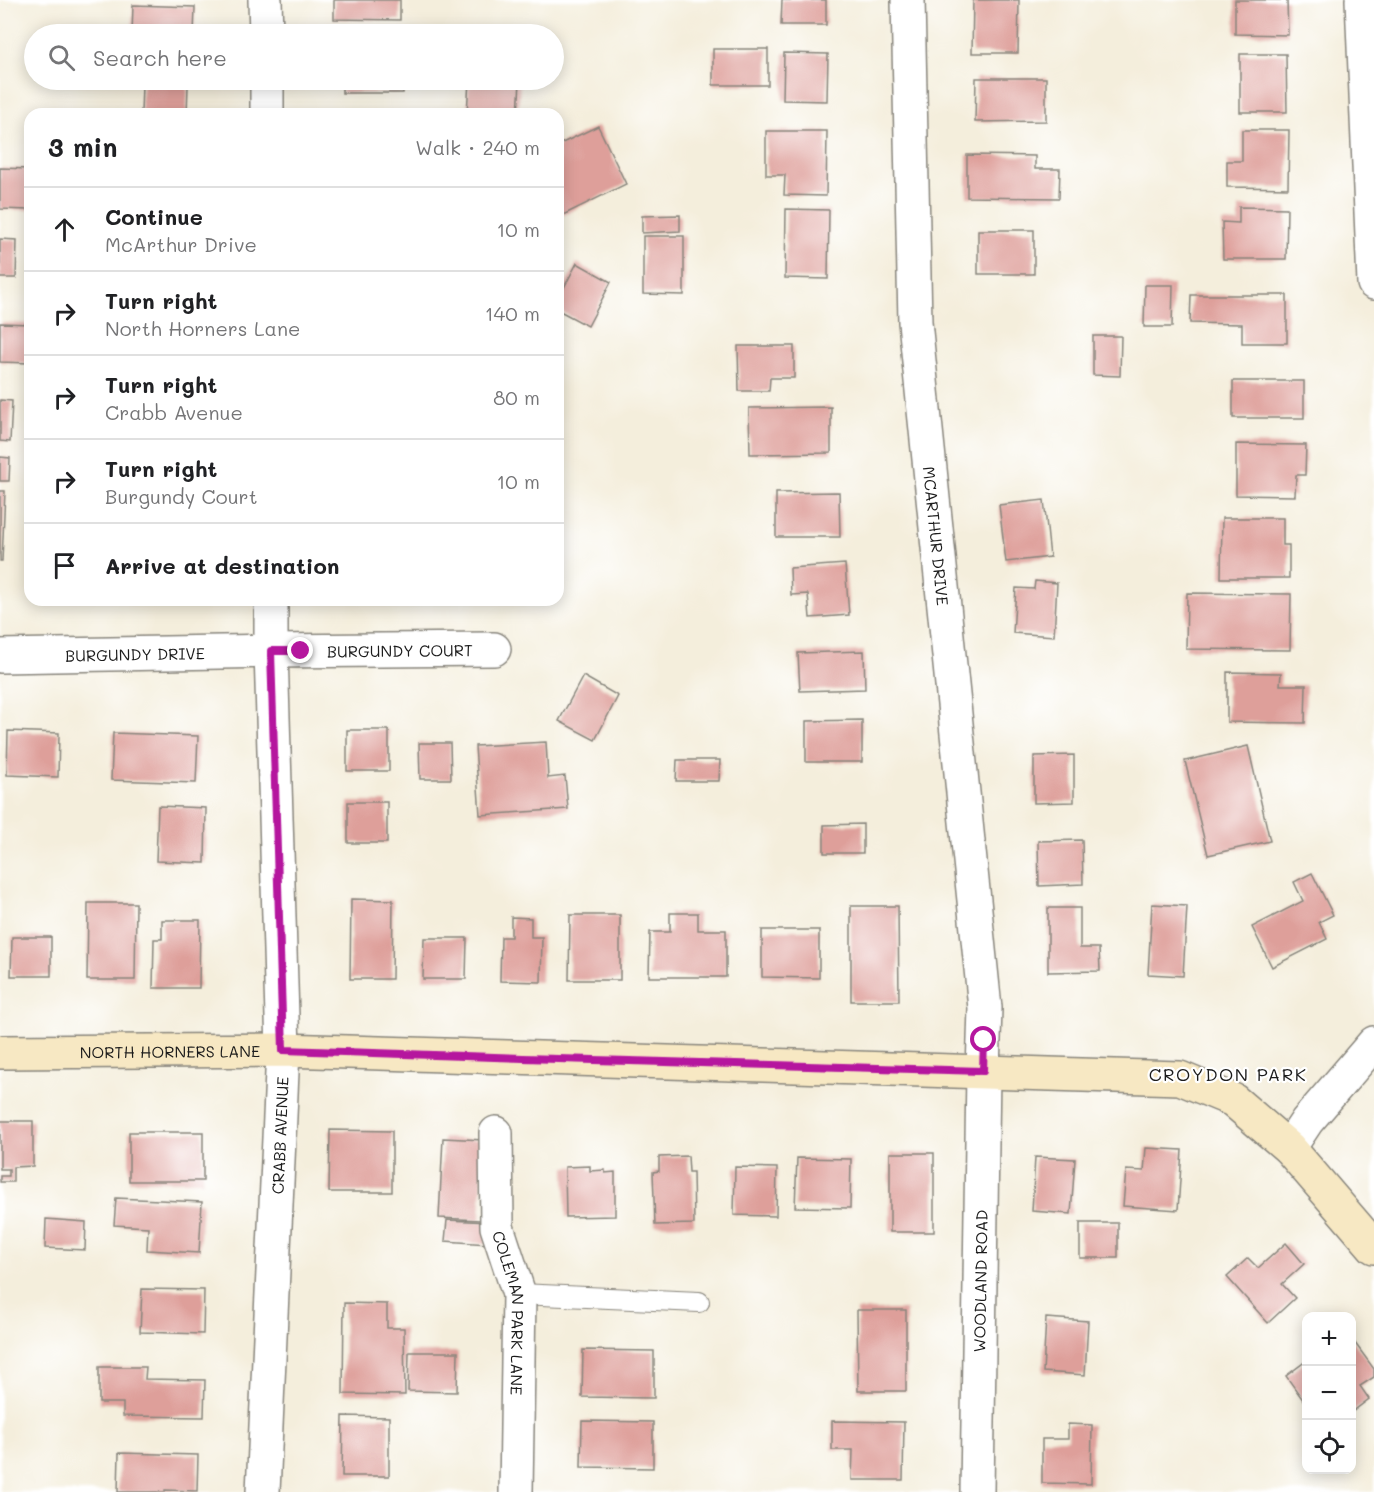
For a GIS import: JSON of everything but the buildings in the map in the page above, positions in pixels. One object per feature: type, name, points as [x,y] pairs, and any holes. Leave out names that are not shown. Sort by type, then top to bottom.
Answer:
[{"type":"street","points":[[265,0],[266,24]]},
{"type":"street","name":"MCARTHUR DRIVE","points":[[908,0],[915,322],[985,1008],[983,1071]]},
{"type":"street","points":[[1362,0],[1374,283]]},
{"type":"street","points":[[267,90],[267,108]]},
{"type":"street","name":"CRABB AVENUE","points":[[263,1492],[283,1050],[271,606]]},
{"type":"street","name":"BURGUNDY COURT","points":[[271,651],[495,649]]},
{"type":"street","name":"BURGUNDY DRIVE","points":[[0,656],[271,651]]},
{"type":"street","points":[[1289,1148],[1307,1121],[1374,1043]]},
{"type":"street","name":"NORTH HORNERS LANE","points":[[0,1052],[283,1050],[1180,1078],[1233,1100],[1289,1148],[1374,1247]]},
{"type":"street","name":"WOODLAND ROAD","points":[[978,1492],[983,1071]]},
{"type":"street","name":"COLEMAN PARK LANE","points":[[496,1132],[497,1227],[519,1294],[516,1492]]},
{"type":"lane","points":[[519,1294],[699,1302]]},
{"type":"district","name":"CROYDON PARK","points":[[1228,1074]]},
{"type":"route","points":[[301,651],[271,651],[283,1050],[983,1071],[984,1040]]}]
